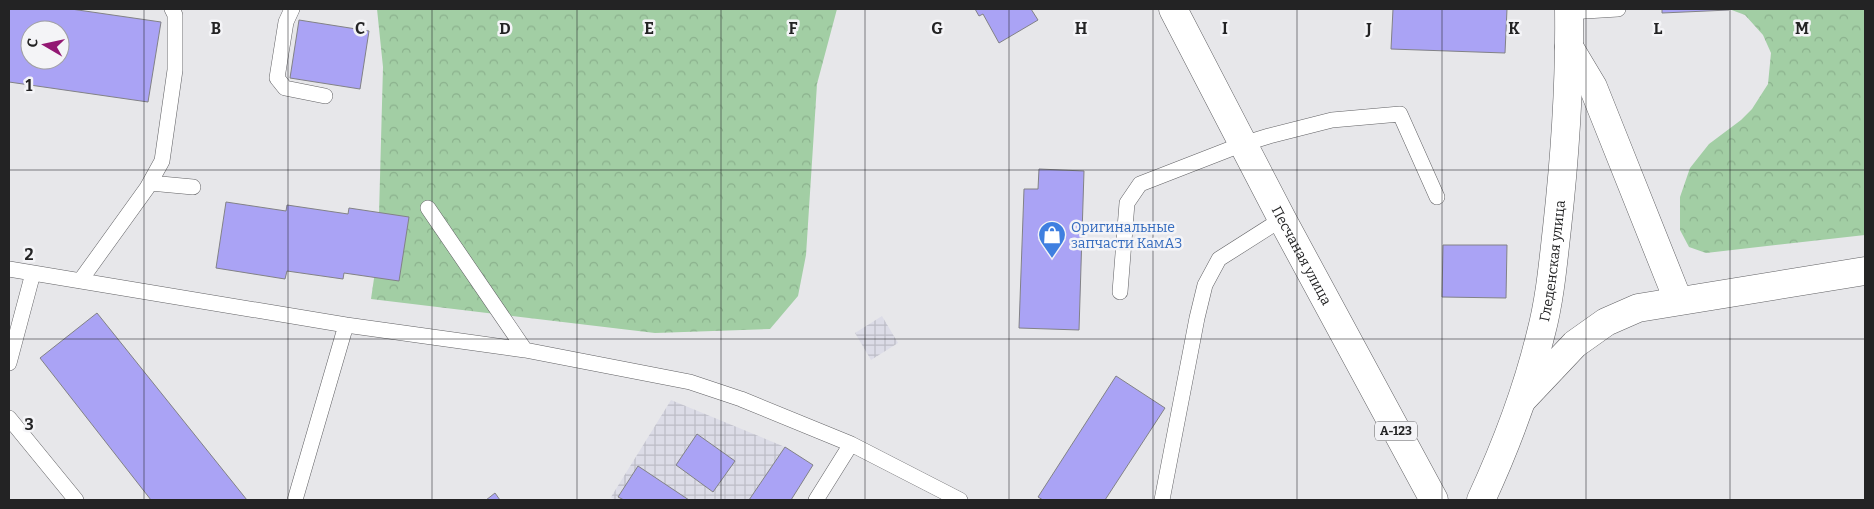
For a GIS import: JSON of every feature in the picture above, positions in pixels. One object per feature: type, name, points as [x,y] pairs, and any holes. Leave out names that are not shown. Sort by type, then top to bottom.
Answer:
[{"type":"main road","name":"Песчаная улица","points":[[1173,9],[1282,219],[1434,500]]},
{"type":"main road","name":"Гледенская улица","points":[[1481,500],[1523,399],[1542,331],[1554,259],[1563,178],[1570,47],[1569,11]]},
{"type":"main road","points":[[1570,47],[1593,87],[1678,300]]},
{"type":"main road","points":[[1523,399],[1575,344],[1606,322],[1638,308],[1865,271]]},
{"type":"lane","points":[[80,281],[150,183],[162,161],[175,70],[175,15],[172,9]]},
{"type":"lane","points":[[292,9],[286,22],[277,78],[285,88],[325,96]]},
{"type":"lane","points":[[1569,11],[1618,9]]},
{"type":"lane","points":[[1120,292],[1127,203],[1140,184],[1243,144],[1332,120],[1400,114],[1437,197]]},
{"type":"lane","points":[[150,183],[193,187]]},
{"type":"lane","points":[[428,208],[525,350]]},
{"type":"lane","points":[[1162,500],[1205,285],[1219,259],[1282,219]]},
{"type":"lane","points":[[9,269],[346,325],[525,350],[690,382],[741,399],[851,444],[960,500]]},
{"type":"lane","points":[[9,363],[33,273]]},
{"type":"lane","points":[[294,500],[346,325]]},
{"type":"lane","points":[[9,418],[76,500]]},
{"type":"lane","points":[[816,500],[851,444]]},
{"type":"shaded area","points":[[882,316],[898,343],[871,360],[855,333]]},
{"type":"shaded area","points":[[671,400],[785,447],[749,500],[615,500],[611,497]]},
{"type":"green space","points":[[377,9],[837,9],[817,84],[806,255],[798,296],[770,329],[655,333],[371,299],[378,251],[383,67]]},
{"type":"green space","points":[[1729,9],[1865,9],[1865,235],[1706,253],[1689,247],[1680,230],[1680,197],[1690,168],[1709,144],[1741,120],[1752,109],[1768,84],[1771,53],[1763,35],[1745,15]]},
{"type":"building","points":[[9,9],[71,9],[161,22],[148,102],[9,82]]},
{"type":"building","points":[[975,9],[1031,9],[1038,20],[999,43],[983,14],[979,16]]},
{"type":"building","points":[[1393,9],[1507,9],[1505,53],[1391,49]]},
{"type":"building","points":[[1662,9],[1729,9],[1729,10],[1662,13]]},
{"type":"building","points":[[299,20],[369,31],[360,89],[290,78]]},
{"type":"building","name":"Оригинальные запчасти КамАЗ","points":[[1039,169],[1084,171],[1079,330],[1019,328],[1024,189],[1038,189]]},
{"type":"building","points":[[226,202],[286,211],[287,205],[348,214],[349,208],[409,217],[399,281],[344,273],[343,279],[287,271],[285,279],[216,268]]},
{"type":"building","points":[[1443,245],[1507,245],[1506,298],[1442,297]]},
{"type":"building","points":[[97,313],[247,500],[151,500],[40,358]]},
{"type":"building","points":[[1116,376],[1165,408],[1105,500],[1043,500],[1038,497]]},
{"type":"building","points":[[697,434],[735,461],[713,492],[676,465]]},
{"type":"building","points":[[785,447],[813,465],[791,500],[749,500]]},
{"type":"building","points":[[638,466],[689,500],[624,500],[618,497]]},
{"type":"building","points":[[495,493],[500,500],[486,500]]},
{"type":"place","name":"Оригинальные запчасти КамАЗ","points":[[1052,259]]}]
